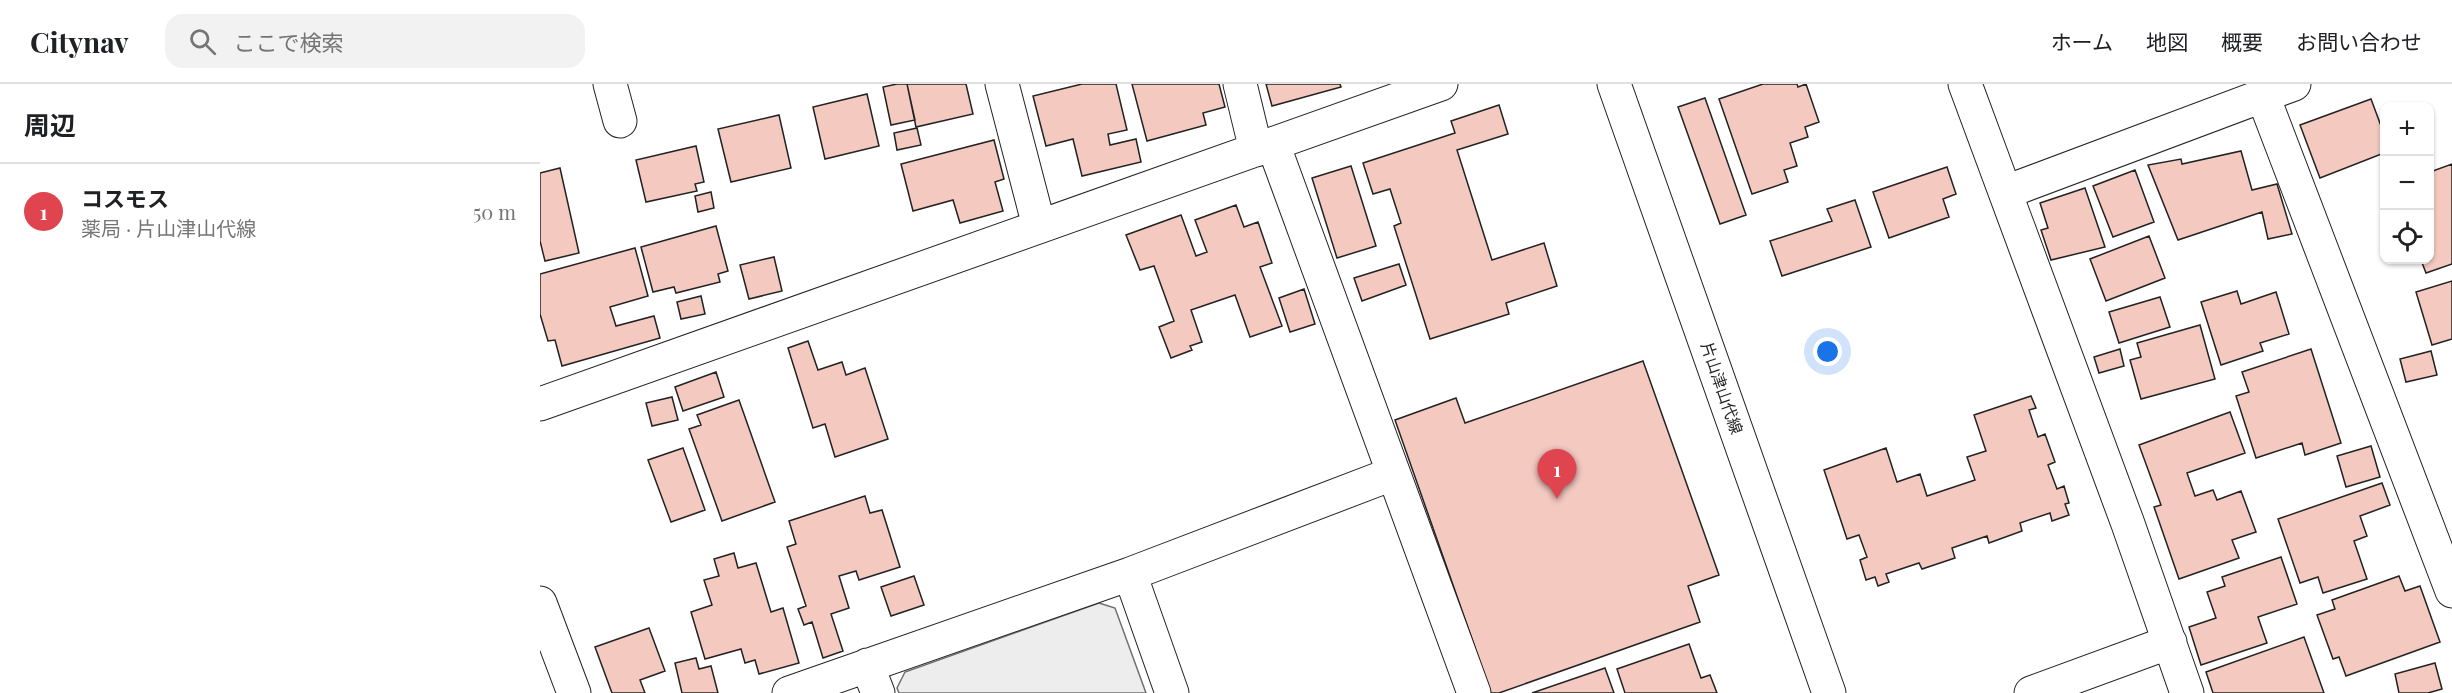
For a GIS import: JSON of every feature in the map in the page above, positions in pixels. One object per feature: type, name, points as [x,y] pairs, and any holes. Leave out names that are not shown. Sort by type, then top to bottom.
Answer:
[{"type":"street","points":[[610,84],[620,121]]},
{"type":"street","points":[[1002,84],[1039,226]]},
{"type":"street","points":[[1240,84],[1392,474],[1474,693]]},
{"type":"street","points":[[540,404],[1441,84]]},
{"type":"street","name":"片山津山代線","points":[[1614,84],[1829,693]]},
{"type":"street","points":[[1965,84],[2187,693]]},
{"type":"street","points":[[2006,192],[2295,84]]},
{"type":"street","points":[[2264,96],[2452,591]]},
{"type":"street","points":[[789,693],[873,679],[1130,574],[1392,474]]},
{"type":"street","points":[[1130,574],[1172,693]]},
{"type":"street","points":[[540,603],[574,693]]},
{"type":"street","points":[[2031,693],[2170,642]]},
{"type":"shaded area","points":[[1099,603],[1115,608],[1146,693],[899,693],[897,688],[905,672]]},
{"type":"building","points":[[907,84],[915,120],[891,125],[883,87]]},
{"type":"building","points":[[907,84],[966,84],[973,114],[916,127]]},
{"type":"building","points":[[1082,84],[1116,84],[1127,130],[1108,134],[1110,145],[1136,139],[1141,162],[1082,176],[1073,139],[1046,146],[1033,96]]},
{"type":"building","points":[[1132,84],[1219,84],[1225,107],[1203,113],[1206,125],[1147,141]]},
{"type":"building","points":[[1266,84],[1340,84],[1341,87],[1272,106]]},
{"type":"building","points":[[1763,84],[1797,84],[1798,87],[1806,84],[1819,122],[1805,127],[1808,137],[1790,143],[1797,166],[1784,170],[1788,182],[1752,194],[1719,99]]},
{"type":"building","points":[[867,94],[879,146],[825,159],[813,107]]},
{"type":"building","points":[[1705,98],[1746,215],[1720,224],[1678,107]]},
{"type":"building","points":[[2371,99],[2380,123],[2380,155],[2320,178],[2300,125]]},
{"type":"building","points":[[1499,105],[1508,134],[1457,150],[1492,260],[1544,243],[1557,286],[1506,303],[1509,314],[1430,339],[1394,226],[1401,223],[1390,189],[1373,194],[1363,163],[1455,133],[1451,121]]},
{"type":"building","points":[[779,115],[791,168],[731,182],[718,129]]},
{"type":"building","points":[[917,128],[921,145],[897,150],[894,133]]},
{"type":"building","points":[[994,140],[1004,179],[995,182],[1003,211],[960,223],[953,200],[913,211],[901,164]]},
{"type":"building","points":[[696,146],[704,182],[695,184],[697,191],[646,202],[636,160]]},
{"type":"building","points":[[2241,151],[2252,190],[2277,184],[2292,234],[2268,239],[2262,212],[2178,240],[2148,165],[2181,159],[2182,164]]},
{"type":"building","points":[[2452,164],[2452,264],[2426,273],[2423,264],[2434,264],[2434,171]]},
{"type":"building","points":[[1351,166],[1376,246],[1337,258],[1312,178]]},
{"type":"building","points":[[1947,167],[1956,194],[1943,199],[1949,217],[1889,238],[1873,192]]},
{"type":"building","points":[[560,168],[579,253],[545,261],[540,241],[540,173]]},
{"type":"building","points":[[2135,170],[2154,222],[2113,237],[2093,186]]},
{"type":"building","points":[[2085,188],[2105,247],[2051,260],[2041,230],[2048,228],[2040,203]]},
{"type":"building","points":[[711,192],[714,208],[698,212],[695,196]]},
{"type":"building","points":[[1855,200],[1871,247],[1782,276],[1770,241],[1832,221],[1827,209]]},
{"type":"building","points":[[1236,205],[1244,227],[1258,222],[1272,263],[1260,267],[1282,326],[1250,337],[1235,295],[1191,310],[1202,342],[1190,346],[1192,350],[1171,358],[1159,327],[1174,321],[1154,266],[1140,270],[1126,235],[1181,215],[1196,256],[1207,252],[1195,220]]},
{"type":"building","points":[[716,226],[728,271],[718,274],[720,282],[676,293],[674,287],[653,292],[641,247]]},
{"type":"building","points":[[2149,236],[2165,278],[2106,301],[2090,259]]},
{"type":"building","points":[[635,248],[648,296],[610,307],[616,326],[654,316],[660,338],[562,366],[555,340],[548,341],[540,314],[540,274]]},
{"type":"building","points":[[774,257],[782,291],[749,299],[740,265]]},
{"type":"building","points":[[1399,264],[1406,285],[1362,301],[1354,278]]},
{"type":"building","points":[[2452,281],[2452,339],[2432,345],[2416,292]]},
{"type":"building","points":[[1304,289],[1315,324],[1290,332],[1279,298]]},
{"type":"building","points":[[2237,291],[2241,304],[2276,292],[2289,334],[2260,343],[2263,351],[2221,365],[2201,302]]},
{"type":"building","points":[[701,296],[705,314],[681,319],[677,302]]},
{"type":"building","points":[[2160,297],[2170,327],[2119,343],[2109,312]]},
{"type":"building","points":[[2200,325],[2215,379],[2141,399],[2130,360],[2141,357],[2137,343]]},
{"type":"building","points":[[808,341],[818,370],[842,362],[846,375],[865,368],[888,439],[835,457],[825,424],[813,428],[788,348]]},
{"type":"building","points":[[2120,349],[2124,366],[2099,373],[2094,357]]},
{"type":"building","points":[[2311,349],[2341,443],[2305,455],[2302,443],[2256,458],[2236,396],[2249,392],[2242,372]]},
{"type":"building","points":[[2431,351],[2437,375],[2406,382],[2400,359]]},
{"type":"building","points":[[1643,361],[1719,575],[1688,586],[1700,622],[1499,693],[1491,693],[1395,420],[1456,398],[1465,423]]},
{"type":"building","points":[[716,372],[724,397],[683,411],[675,387]]},
{"type":"building","points":[[2031,396],[2036,408],[2029,410],[2038,437],[2045,434],[2055,462],[2048,465],[2057,489],[2064,486],[2069,503],[2065,504],[2069,515],[2052,521],[2050,513],[2020,523],[2022,531],[1989,543],[1987,536],[1952,548],[1955,558],[1922,569],[1919,563],[1886,574],[1889,582],[1878,586],[1875,577],[1866,580],[1860,560],[1867,557],[1859,535],[1847,539],[1824,470],[1886,448],[1897,482],[1920,474],[1927,496],[1975,480],[1967,457],[1986,451],[1974,415]]},
{"type":"building","points":[[672,397],[678,420],[652,426],[646,403]]},
{"type":"building","points":[[739,400],[775,502],[722,521],[689,429],[701,425],[697,415]]},
{"type":"building","points":[[2230,412],[2245,453],[2187,473],[2195,496],[2213,490],[2217,500],[2241,491],[2256,532],[2232,540],[2239,558],[2179,579],[2154,507],[2161,505],[2139,445]]},
{"type":"building","points":[[2371,446],[2380,477],[2346,487],[2337,456]]},
{"type":"building","points":[[683,448],[705,510],[671,522],[648,460]]},
{"type":"building","points":[[2382,483],[2390,505],[2360,516],[2367,536],[2354,541],[2367,579],[2323,593],[2318,577],[2300,583],[2278,519]]},
{"type":"building","points":[[865,496],[870,513],[882,510],[900,567],[859,580],[856,571],[839,576],[849,608],[831,614],[843,651],[823,658],[812,622],[804,625],[798,609],[806,606],[787,547],[796,544],[789,521]]},
{"type":"building","points":[[734,553],[738,568],[756,563],[771,612],[783,608],[799,663],[759,674],[755,660],[745,663],[741,649],[705,659],[691,612],[712,605],[704,580],[719,576],[714,559]]},
{"type":"building","points":[[2281,557],[2297,604],[2258,617],[2267,643],[2201,665],[2189,627],[2216,618],[2207,592],[2225,586],[2222,577]]},
{"type":"building","points":[[914,576],[924,605],[891,616],[881,587]]},
{"type":"building","points":[[2399,576],[2405,591],[2420,586],[2440,642],[2346,676],[2339,657],[2333,659],[2317,615],[2335,609],[2332,600]]},
{"type":"building","points":[[649,628],[665,671],[640,680],[645,693],[612,693],[595,647]]},
{"type":"building","points":[[2304,637],[2324,693],[2213,693],[2206,672]]},
{"type":"building","points":[[1689,644],[1701,678],[1710,675],[1717,693],[1625,693],[1617,669]]},
{"type":"building","points":[[696,658],[699,669],[711,666],[718,693],[682,693],[675,663]]},
{"type":"building","points":[[2435,663],[2442,689],[2428,693],[2399,693],[2395,674]]},
{"type":"building","points":[[1605,668],[1614,693],[1532,693]]},
{"type":"place","name":"コスモス","points":[[1557,499]]}]
